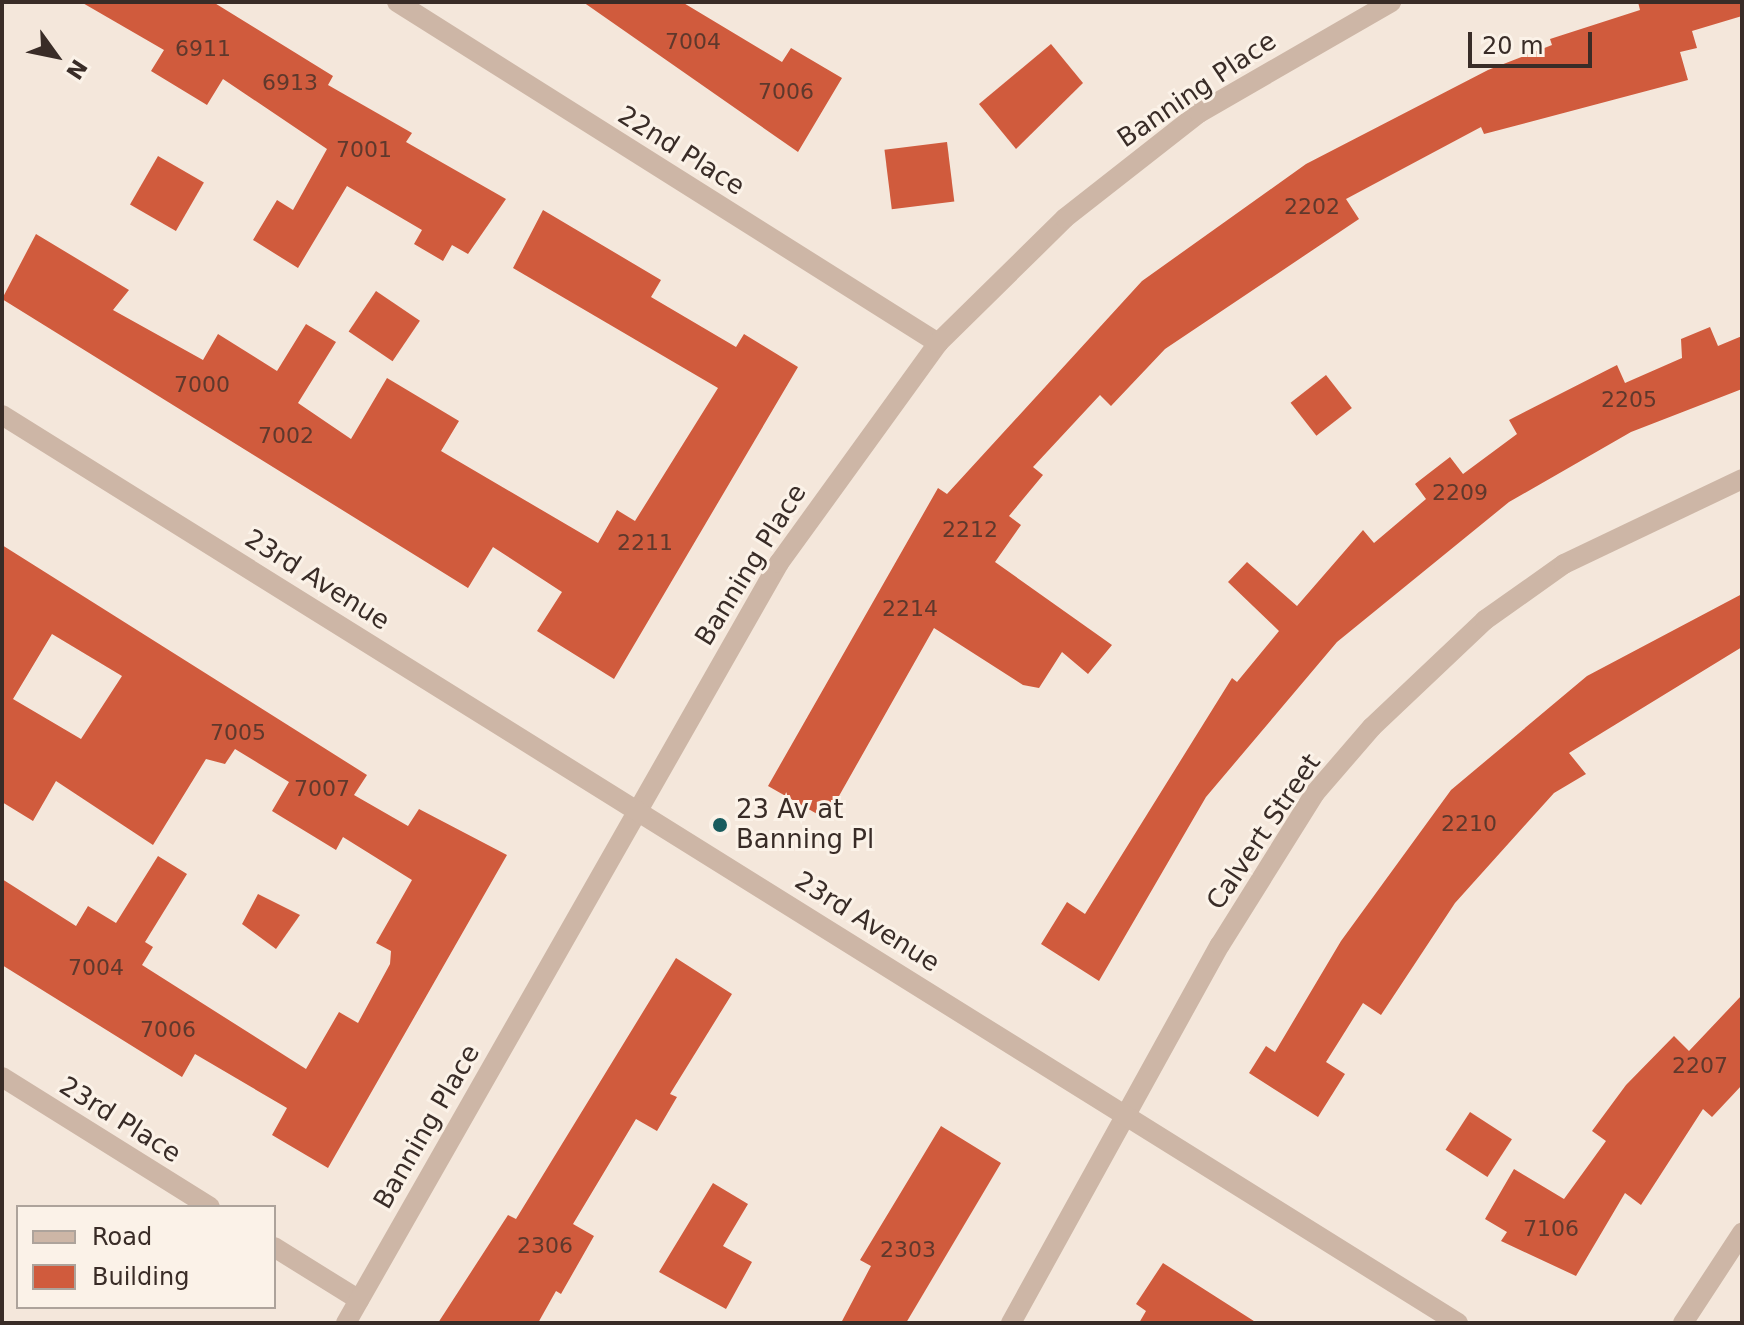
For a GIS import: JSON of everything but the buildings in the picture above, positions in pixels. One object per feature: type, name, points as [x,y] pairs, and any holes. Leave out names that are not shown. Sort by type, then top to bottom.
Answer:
[{"type":"street","name":"22nd Place","points":[[397,2],[938,343]]},
{"type":"street","name":"Banning Place","points":[[346,1323],[779,563],[938,343],[1065,218],[1188,122],[1391,2]]},
{"type":"street","name":"23rd Avenue","points":[[2,415],[1458,1323]]},
{"type":"street","name":"Calvert Street","points":[[1011,1323],[1273,860],[1372,727],[1485,620],[1564,564],[1742,479]]},
{"type":"street","name":"23rd Place","points":[[2,1077],[207,1205]]},
{"type":"street","points":[[1683,1323],[1742,1233]]},
{"type":"street","points":[[276,1248],[359,1300]]},
{"type":"place","name":"23 Av at Banning Pl","points":[[720,825]]}]
